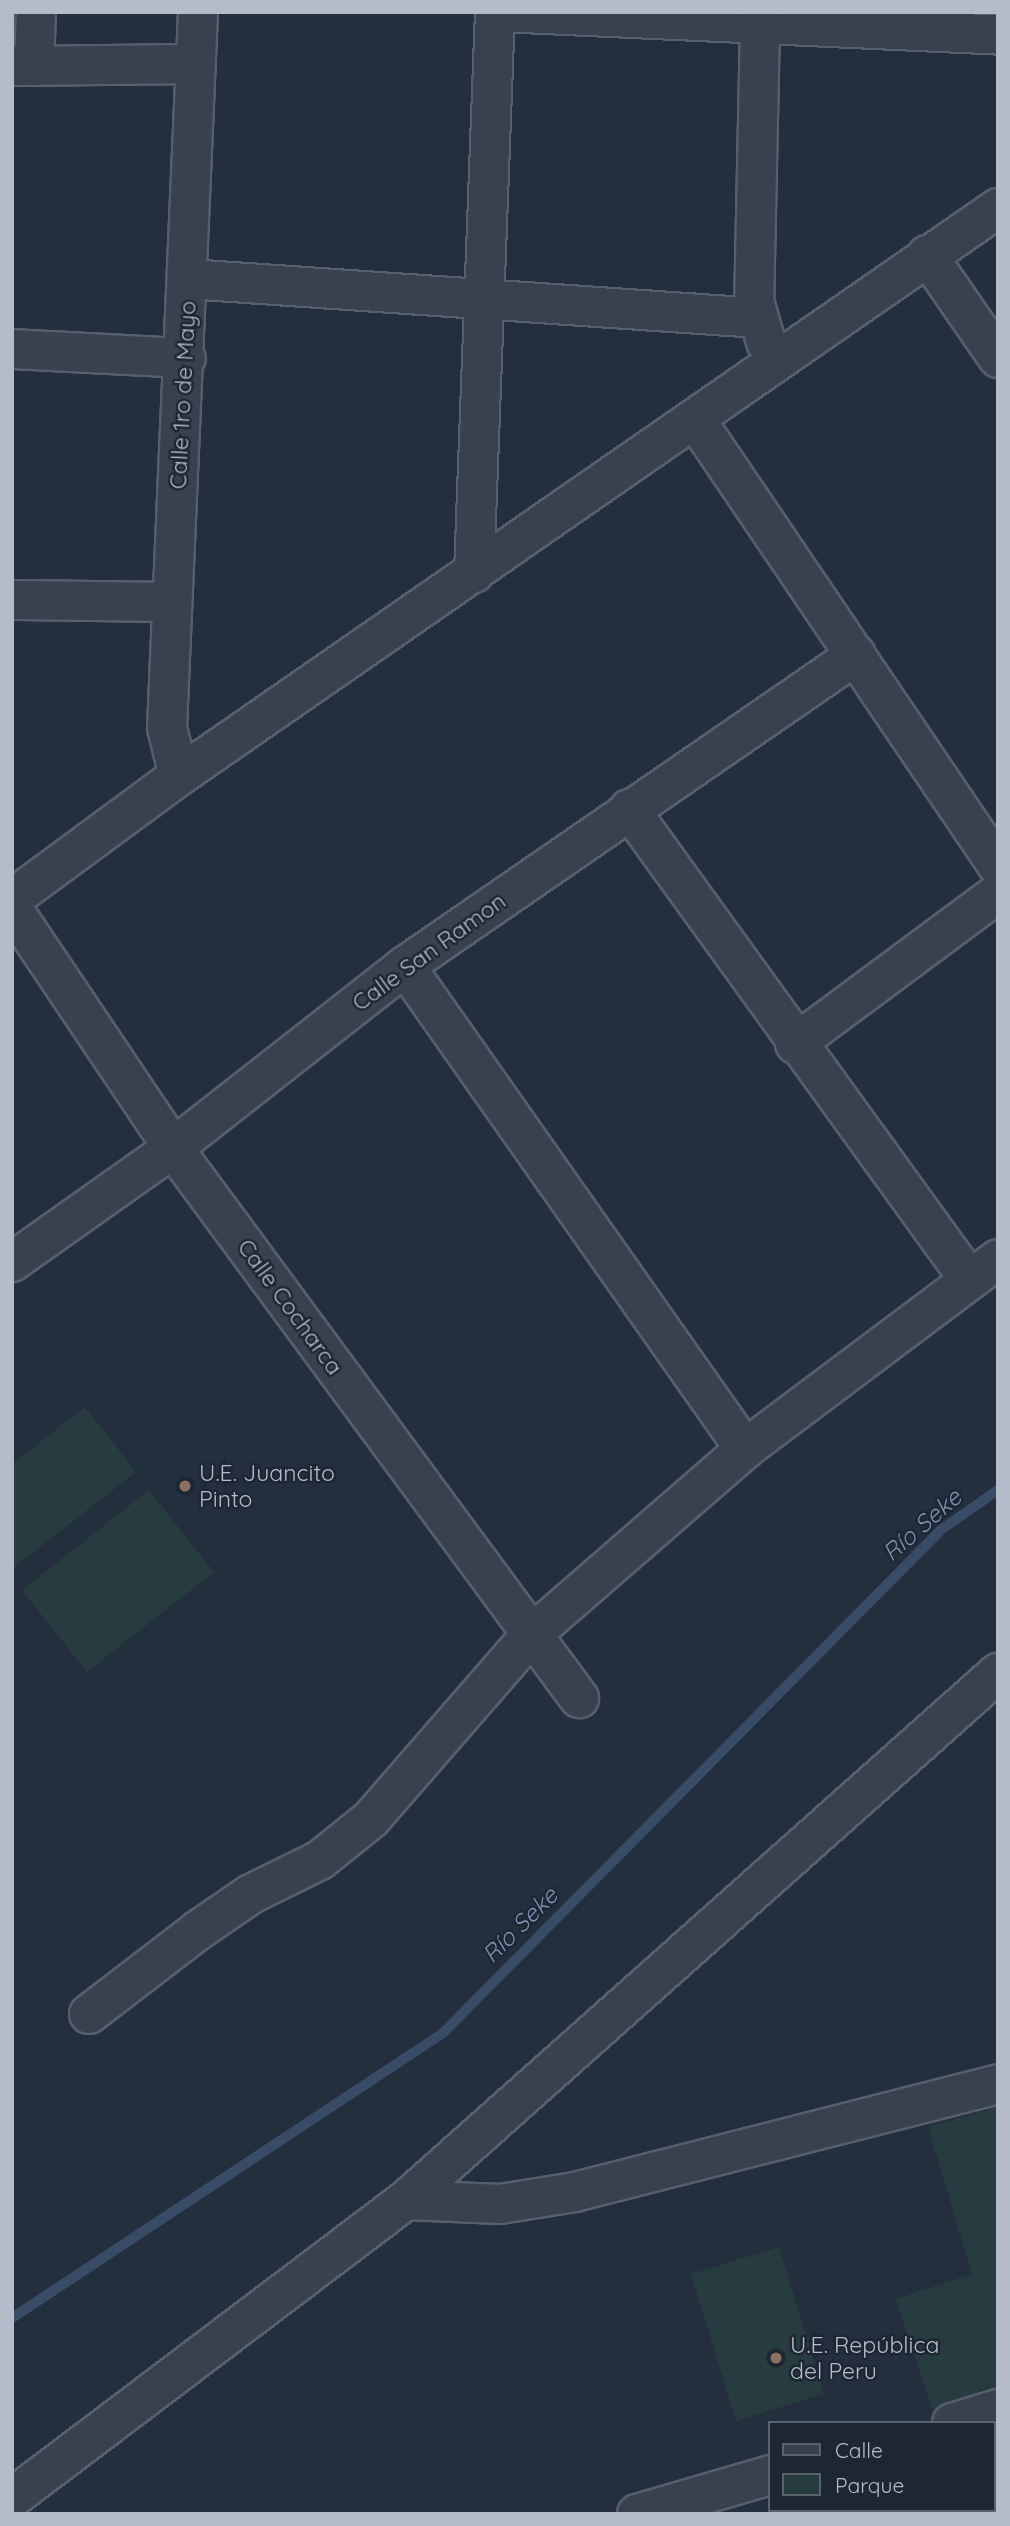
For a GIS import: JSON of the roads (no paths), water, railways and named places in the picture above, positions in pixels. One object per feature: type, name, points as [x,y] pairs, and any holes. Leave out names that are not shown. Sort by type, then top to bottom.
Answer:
[{"type":"street","points":[[36,12],[23,66],[196,64]]},
{"type":"street","name":"Calle 1ro de Mayo","points":[[178,776],[167,728],[171,602],[186,358],[198,12]]},
{"type":"street","points":[[474,573],[498,12],[998,35]]},
{"type":"street","points":[[760,24],[754,301],[772,364]]},
{"type":"street","points":[[12,899],[178,776],[998,208]]},
{"type":"street","points":[[927,255],[998,358]]},
{"type":"street","points":[[188,279],[759,318]]},
{"type":"street","points":[[12,349],[186,358]]},
{"type":"street","points":[[695,419],[998,866]]},
{"type":"street","points":[[12,600],[171,602]]},
{"type":"street","name":"Calle San Ramon","points":[[12,1262],[173,1148],[405,966],[856,655]]},
{"type":"street","points":[[89,2014],[197,1931],[251,1894],[320,1860],[371,1819],[530,1636],[745,1449],[984,1269],[795,1044],[629,809]]},
{"type":"street","points":[[795,1044],[998,892]]},
{"type":"street","name":"Calle Cocharca","points":[[12,908],[173,1148],[530,1636],[579,1698]]},
{"type":"street","points":[[405,966],[745,1449]]},
{"type":"street","points":[[12,2498],[406,2200],[998,1673]]},
{"type":"street","points":[[406,2200],[500,2204],[575,2192],[998,2084]]},
{"type":"street","points":[[959,2421],[998,2409]]},
{"type":"street","points":[[637,2514],[768,2476]]},
{"type":"waterway","name":"Río Seke","points":[[12,2318],[443,2033],[942,1529],[998,1490]]},
{"type":"place","name":"U.E. Juancito Pinto","points":[[185,1486]]},
{"type":"place","name":"U.E. República del Peru","points":[[776,2358]]}]
